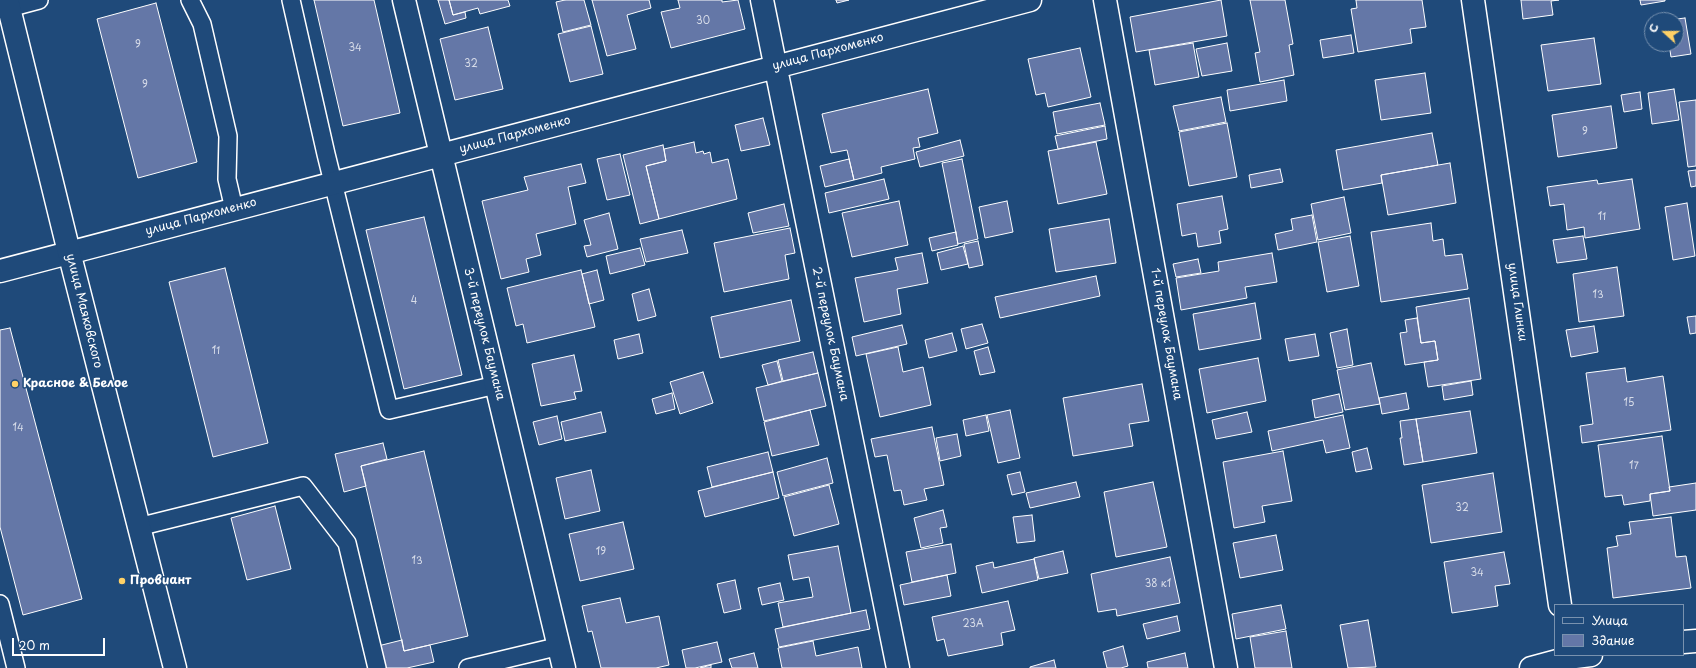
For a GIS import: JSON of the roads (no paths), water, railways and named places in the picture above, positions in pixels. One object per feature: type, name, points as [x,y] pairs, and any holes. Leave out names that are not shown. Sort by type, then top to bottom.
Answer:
[{"type":"street","name":"3-й переулок Баумана","points":[[404,0],[560,646],[564,668]]},
{"type":"street","name":"2-й переулок Баумана","points":[[762,0],[898,668]]},
{"type":"street","name":"улица Пархоменко","points":[[0,271],[333,182],[1030,0]]},
{"type":"street","name":"1-й переулок Баумана","points":[[1105,0],[1226,668]]},
{"type":"street","name":"улица Глинки","points":[[1473,0],[1560,604]]},
{"type":"street","name":"улица Маяковского","points":[[8,4],[138,527],[175,668]]},
{"type":"street","points":[[1684,642],[1696,640]]},
{"type":"street","points":[[1531,668],[1586,656]]},
{"type":"lane","points":[[8,4],[40,0]]},
{"type":"lane","points":[[190,0],[202,24],[228,136],[227,179],[234,209]]},
{"type":"lane","points":[[291,0],[333,182],[389,410],[496,385]]},
{"type":"lane","points":[[138,527],[303,486],[347,543],[376,668]]},
{"type":"lane","points":[[0,604],[16,668]]},
{"type":"lane","points":[[468,668],[560,646]]},
{"type":"place","name":"Красное & Белое","points":[[15,384]]},
{"type":"place","name":"Провиант","points":[[122,581]]}]
